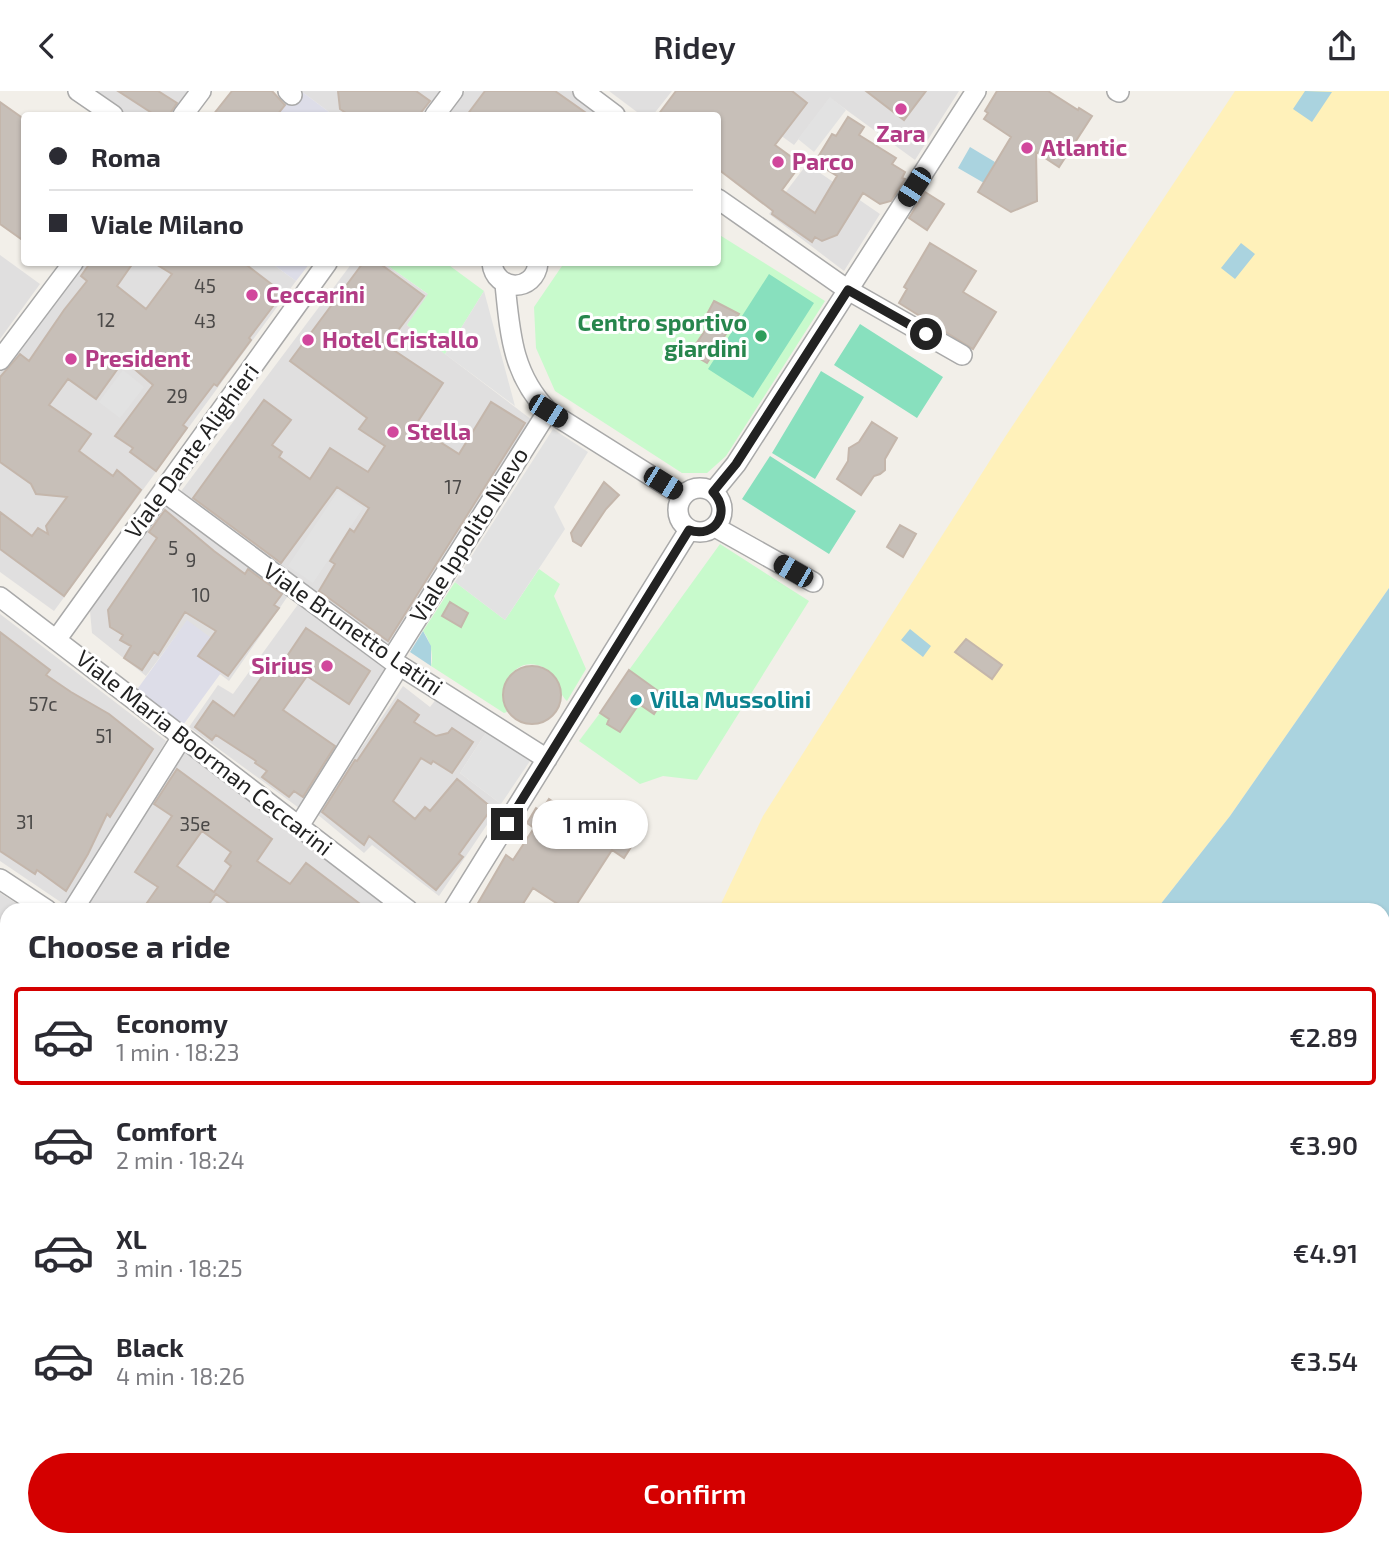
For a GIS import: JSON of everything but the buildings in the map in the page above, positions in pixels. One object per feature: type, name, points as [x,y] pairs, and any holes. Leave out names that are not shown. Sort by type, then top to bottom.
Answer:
[{"type":"street","points":[[78,91],[109,112]]},
{"type":"street","points":[[185,112],[201,91]]},
{"type":"street","points":[[437,112],[453,91]]},
{"type":"street","points":[[583,91],[611,112]]},
{"type":"street","points":[[713,492],[736,464],[976,91]]},
{"type":"street","points":[[721,201],[848,290],[962,355]]},
{"type":"street","points":[[0,360],[71,266]]},
{"type":"street","name":"Viale Dante Alighieri","points":[[56,640],[163,491],[318,266]]},
{"type":"street","points":[[493,266],[497,277],[505,284],[519,286],[526,284],[534,275],[537,266]]},
{"type":"street","points":[[505,284],[509,327],[518,366],[533,395],[548,411],[683,496]]},
{"type":"street","name":"Viale Ippolito Nievo","points":[[299,826],[548,411]]},
{"type":"street","points":[[697,488],[713,492],[721,503],[722,517],[715,527],[703,533],[689,530],[678,516],[679,502],[683,496],[697,488]]},
{"type":"street","name":"Viale Brunetto Latini","points":[[163,491],[395,663],[547,759]]},
{"type":"street","points":[[715,527],[813,583]]},
{"type":"street","points":[[457,903],[689,530]]},
{"type":"street","name":"Viale Maria Boorman Ceccarini","points":[[0,597],[399,903]]},
{"type":"street","points":[[77,903],[182,737]]},
{"type":"street","points":[[0,880],[36,903]]},
{"type":"shaded area","points":[[94,91],[193,91],[176,112],[122,112]]},
{"type":"shaded area","points":[[295,91],[301,91],[329,112],[279,112]]},
{"type":"shaded area","points":[[301,91],[441,91],[424,112],[329,112]]},
{"type":"shaded area","points":[[465,91],[574,91],[599,110],[597,112],[448,112]]},
{"type":"shaded area","points":[[609,91],[672,91],[655,112],[637,112]]},
{"type":"shaded area","points":[[719,91],[959,91],[915,160],[830,98],[794,145]]},
{"type":"shaded area","points":[[830,97],[846,110],[814,152],[798,139]]},
{"type":"shaded area","points":[[807,164],[880,214],[844,271],[769,214]]},
{"type":"shaded area","points":[[0,255],[40,284],[0,339]]},
{"type":"shaded area","points":[[81,266],[275,266],[296,281],[54,611],[0,572],[0,372]]},
{"type":"shaded area","points":[[275,266],[308,266],[296,281]]},
{"type":"shaded area","points":[[350,266],[388,266],[429,295],[407,325],[532,420],[389,650],[179,494]]},
{"type":"shaded area","points":[[484,291],[515,406],[445,354]]},
{"type":"shaded area","points":[[123,370],[144,387],[120,418],[99,402]]},
{"type":"shaded area","points":[[553,429],[588,452],[554,507],[565,529],[505,620],[455,582]]},
{"type":"shaded area","points":[[338,491],[363,508],[313,583],[288,566]]},
{"type":"shaded area","points":[[166,499],[290,593],[229,681],[196,656],[187,621],[146,676],[92,633],[90,611]]},
{"type":"shaded area","points":[[299,603],[390,672],[299,808],[189,727],[218,685],[233,694]]},
{"type":"shaded area","points":[[0,614],[166,741],[66,903],[62,903],[0,861]]},
{"type":"shaded area","points":[[187,620],[234,655],[178,732],[131,698]]},
{"type":"shaded area","points":[[403,686],[430,707],[437,698],[487,731],[460,773],[501,804],[439,896],[372,845],[364,853],[317,814]]},
{"type":"shaded area","points":[[487,731],[530,761],[501,804],[460,773]]},
{"type":"shaded area","points":[[185,749],[386,903],[88,903]]},
{"type":"shaded area","points":[[0,893],[16,903],[0,903]]},
{"type":"sand","points":[[1235,91],[1389,91],[1389,588],[1230,816],[1162,903],[721,903],[763,816],[1005,437]]},
{"type":"green space","points":[[721,236],[825,301],[726,456],[707,473],[682,473],[555,391],[536,348],[534,307],[562,266],[721,266]]},
{"type":"green space","points":[[388,266],[450,266],[484,291],[445,354],[407,325],[428,294]]},
{"type":"green space","name":"Centro sportivo giardini","points":[[769,274],[814,303],[753,398],[708,369]]},
{"type":"green space","points":[[860,324],[943,377],[917,418],[834,365]]},
{"type":"green space","points":[[821,371],[864,397],[815,479],[772,453]]},
{"type":"green space","points":[[770,456],[856,511],[829,554],[742,499]]},
{"type":"green space","points":[[720,544],[809,601],[697,780],[663,776],[640,784],[579,741],[600,713],[609,719],[607,724],[620,732],[639,704],[655,713],[665,696],[629,670]]},
{"type":"green space","points":[[539,569],[560,584],[554,596],[586,669],[567,701],[551,672],[536,665],[518,668],[507,682],[504,691],[507,712],[504,713],[431,666],[431,648],[423,631],[455,582],[505,620]]},
{"type":"water","points":[[1305,91],[1332,92],[1312,122],[1293,109]]},
{"type":"water","points":[[970,147],[995,162],[984,183],[958,168]]},
{"type":"water","points":[[1241,243],[1255,254],[1235,279],[1221,268]]},
{"type":"water","points":[[1389,588],[1389,903],[1162,903],[1230,816]]},
{"type":"water","points":[[910,629],[931,646],[923,657],[901,640]]},
{"type":"water","points":[[423,631],[431,646],[431,666],[410,652]]},
{"type":"place","name":"Zara","points":[[901,109]]},
{"type":"place","name":"Atlantic","points":[[1027,148]]},
{"type":"place","name":"Parco","points":[[778,162]]},
{"type":"place","name":"Ceccarini","points":[[252,295]]},
{"type":"place","name":"Centro sportivo giardini","points":[[761,336]]},
{"type":"place","name":"Hotel Cristallo","points":[[308,340]]},
{"type":"place","name":"President","points":[[71,359]]},
{"type":"place","name":"Stella","points":[[393,432]]},
{"type":"place","name":"Sirius","points":[[327,666]]},
{"type":"place","name":"Villa Mussolini","points":[[636,700]]},
{"type":"route","points":[[507,824],[689,530],[703,533],[710,531],[719,522],[722,517],[721,503],[713,492],[736,464],[848,290],[926,334]]}]
